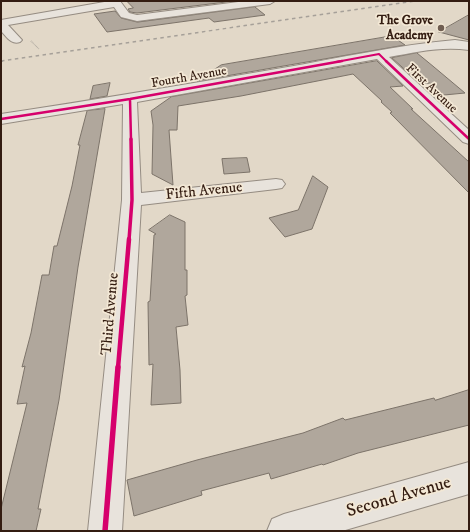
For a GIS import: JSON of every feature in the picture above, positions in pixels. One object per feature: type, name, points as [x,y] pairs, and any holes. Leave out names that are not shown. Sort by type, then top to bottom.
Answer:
[{"type":"street","points":[[1,24],[116,3],[128,16],[143,18],[270,1]]},
{"type":"street","points":[[1,24],[16,40]]},
{"type":"street","name":"Fourth Avenue","points":[[1,119],[130,99],[429,46],[455,44],[469,46]]},
{"type":"street","points":[[444,45],[459,48],[469,58]]},
{"type":"street","name":"First Avenue","points":[[379,54],[469,139]]},
{"type":"street","name":"Third Avenue","points":[[105,531],[132,200],[130,99]]},
{"type":"street","name":"Fifth Avenue","points":[[132,200],[276,184]]},
{"type":"street","name":"Second Avenue","points":[[284,531],[469,478]]},
{"type":"building","points":[[127,1],[234,1],[137,13],[130,12],[128,9],[133,8]]},
{"type":"building","points":[[255,7],[265,15],[214,22],[209,18],[107,32],[94,14],[115,11],[121,18],[137,22]]},
{"type":"building","points":[[469,15],[469,40],[439,32]]},
{"type":"building","points":[[392,36],[405,45],[197,81],[221,65]]},
{"type":"building","points":[[417,53],[465,93],[444,95],[430,83],[421,84],[392,58]]},
{"type":"building","points":[[377,61],[403,86],[390,87],[413,109],[411,109],[469,162],[469,193],[390,113],[392,112],[381,102],[382,101],[353,74],[241,96],[178,106],[177,130],[169,130],[173,185],[152,174],[153,125],[151,111],[171,97]]},
{"type":"building","points":[[110,83],[107,96],[90,99],[93,86]]},
{"type":"building","points":[[105,109],[78,267],[59,400],[38,509],[41,509],[36,531],[1,531],[1,509],[27,403],[17,404],[25,366],[22,367],[31,333],[42,275],[49,275],[54,246],[57,246],[72,186],[80,145],[78,145],[87,111]]},
{"type":"building","points":[[247,158],[250,172],[224,174],[222,159]]},
{"type":"building","points":[[313,176],[328,187],[312,229],[285,237],[269,218],[298,210]]},
{"type":"building","points":[[170,215],[185,222],[185,270],[187,270],[187,295],[185,296],[188,325],[176,327],[181,403],[151,405],[153,364],[149,365],[148,302],[150,301],[154,235],[156,234],[149,230]]},
{"type":"building","points":[[469,390],[469,425],[358,453],[323,465],[322,464],[271,479],[269,473],[201,491],[202,495],[134,516],[127,480],[197,460],[303,433],[343,418],[345,420],[434,398],[435,400]]},
{"type":"railway","points":[[3,61],[1,61],[415,1]]},
{"type":"cycle path","points":[[1,119],[130,99],[379,54],[469,139]]},
{"type":"cycle path","points":[[105,531],[132,200],[130,99]]},
{"type":"place","name":"The Grove Academy","points":[[441,28]]}]
